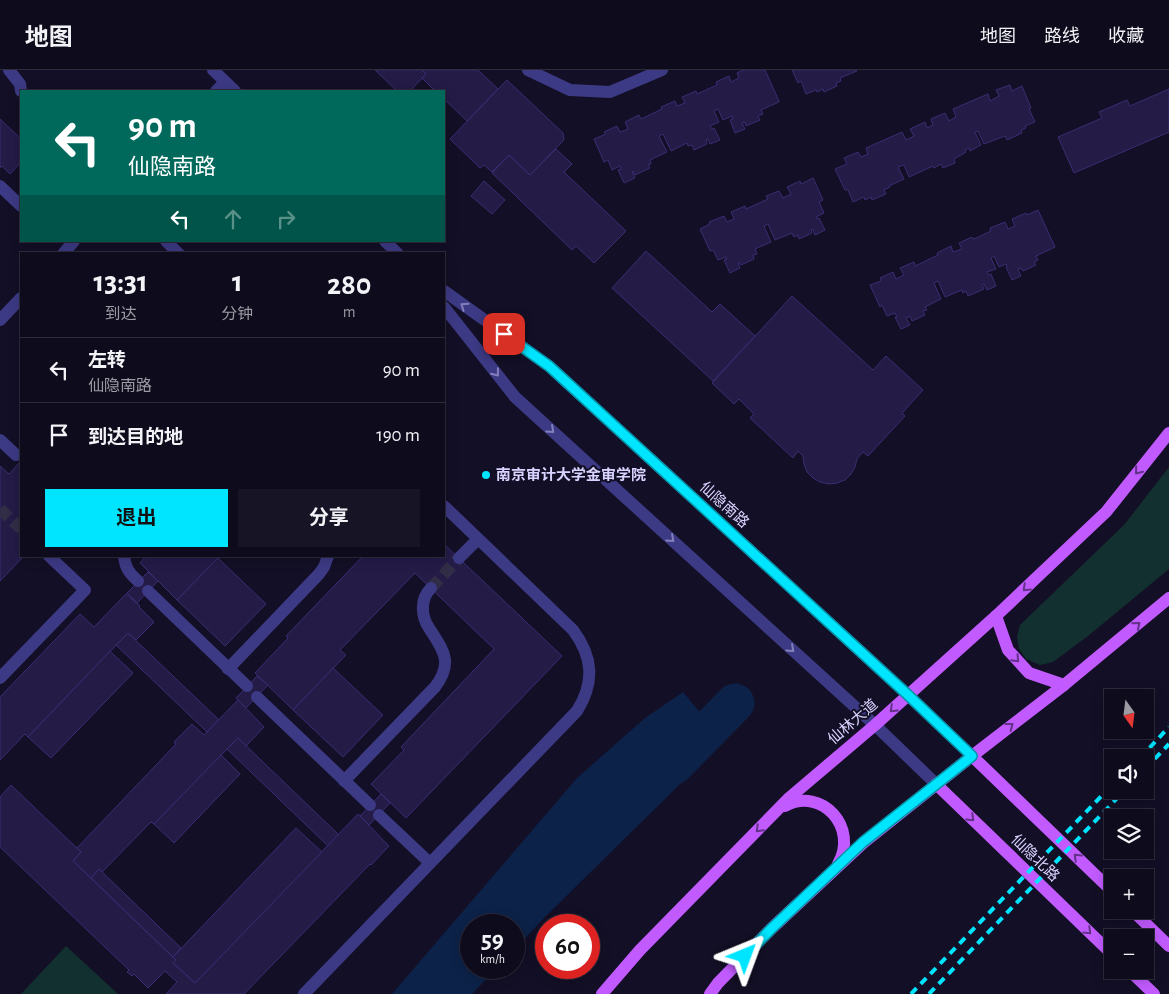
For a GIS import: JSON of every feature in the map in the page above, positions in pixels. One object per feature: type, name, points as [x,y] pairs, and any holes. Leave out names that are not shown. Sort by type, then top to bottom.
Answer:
[{"type":"main road","name":"仙林大道","points":[[602,994],[640,950],[788,798],[875,725],[996,616],[1106,512],[1169,434]]},
{"type":"main road","points":[[710,994],[718,983],[771,929],[863,842],[1064,685],[1169,598]]},
{"type":"main road","points":[[996,616],[1008,650],[1029,673],[1064,685]]},
{"type":"main road","name":"仙隐北路","points":[[972,756],[1104,883]]},
{"type":"main road","name":"仙隐北路","points":[[936,784],[1104,946]]},
{"type":"main road","points":[[779,809],[798,801],[809,801],[828,809],[836,817],[842,826],[844,848],[836,868]]},
{"type":"main road","points":[[1141,919],[1169,946]]},
{"type":"main road","points":[[1138,979],[1154,994]]},
{"type":"street","points":[[9,70],[20,84],[22,90]]},
{"type":"street","points":[[212,70],[233,90]]},
{"type":"street","points":[[528,70],[570,90],[610,92],[662,70]]},
{"type":"street","points":[[217,90],[225,82]]},
{"type":"street","points":[[0,186],[20,205]]},
{"type":"street","points":[[167,242],[177,252]]},
{"type":"street","points":[[386,242],[396,252]]},
{"type":"street","name":"仙隐南路","points":[[445,292],[549,366],[972,756]]},
{"type":"street","points":[[0,320],[20,299]]},
{"type":"street","points":[[445,308],[515,397],[875,725],[936,784]]},
{"type":"street","points":[[0,440],[16,455]]},
{"type":"street","points":[[304,994],[577,711],[587,691],[590,669],[585,648],[580,638],[445,507]]},
{"type":"street","points":[[459,558],[478,539]]},
{"type":"street","points":[[0,678],[84,590],[50,557]]},
{"type":"street","points":[[124,557],[129,572],[138,581]]},
{"type":"street","points":[[228,669],[319,574],[328,557]]},
{"type":"street","points":[[344,781],[435,687],[444,672],[444,654],[428,627],[423,613],[424,598],[431,588]]},
{"type":"street","points":[[148,591],[247,686]]},
{"type":"street","points":[[257,697],[370,805]]},
{"type":"street","points":[[379,814],[430,863]]},
{"type":"green space","points":[[1169,467],[1169,569],[1088,636],[1053,662],[1040,665],[1026,659],[1019,649],[1017,637],[1020,625],[1124,525]]},
{"type":"green space","points":[[66,946],[118,994],[21,994]]},
{"type":"water","points":[[683,692],[724,741],[548,914],[535,914],[535,928],[525,938],[525,914],[461,914],[577,778],[645,718]]},
{"type":"water","points":[[460,915],[460,979],[486,979],[472,994],[392,994]]},
{"type":"building","points":[[375,70],[422,70],[426,74],[411,90],[396,90]]},
{"type":"building","points":[[422,70],[478,70],[498,89],[467,121],[445,100],[445,90],[434,90],[422,78],[426,74]]},
{"type":"building","points":[[743,70],[765,70],[779,101],[761,110],[763,114],[758,116],[760,120],[746,126],[745,122],[742,123],[745,129],[735,133],[730,120],[733,119],[732,116],[723,120],[718,109],[714,111],[719,122],[710,126],[712,129],[714,128],[720,140],[710,144],[708,139],[706,140],[707,144],[694,150],[692,145],[688,146],[687,143],[671,151],[663,134],[659,136],[667,152],[650,160],[651,164],[648,165],[650,168],[635,175],[633,171],[635,178],[624,183],[618,170],[621,169],[620,166],[612,170],[608,160],[604,162],[594,139],[606,134],[604,132],[617,126],[620,132],[628,129],[625,122],[639,115],[641,119],[675,101],[677,106],[685,103],[682,97],[696,91],[697,94],[717,85],[716,82],[729,76],[731,82],[739,78],[737,73]]},
{"type":"building","points":[[792,70],[857,71],[840,78],[841,81],[836,83],[837,86],[824,92],[823,89],[806,94],[801,81],[798,83]]},
{"type":"building","points":[[507,80],[563,133],[564,140],[530,175],[509,155],[492,172],[484,165],[480,168],[450,139]]},
{"type":"building","points":[[1010,85],[1012,91],[1022,86],[1035,122],[1025,126],[1026,128],[1021,130],[1022,133],[1007,140],[1005,136],[984,144],[978,131],[975,132],[981,145],[970,151],[969,148],[965,150],[966,152],[954,159],[955,163],[943,168],[941,164],[934,168],[933,166],[909,177],[904,165],[898,167],[904,179],[884,190],[886,194],[872,200],[871,197],[865,200],[864,197],[853,202],[835,169],[847,164],[844,158],[858,152],[861,157],[868,154],[866,148],[902,132],[906,140],[914,136],[910,129],[925,122],[927,128],[933,125],[931,119],[945,113],[949,121],[956,117],[953,109],[988,94],[990,101],[999,96],[996,90]]},
{"type":"building","points":[[1169,89],[1169,132],[1074,173],[1058,137],[1102,118],[1099,112],[1127,100],[1130,106]]},
{"type":"building","points":[[0,119],[20,138],[20,163],[10,174],[2,166],[0,168]]},
{"type":"building","points":[[556,149],[572,164],[564,172],[626,231],[594,263],[576,246],[572,250],[492,173],[509,155],[530,175]]},
{"type":"building","points":[[813,178],[823,200],[819,202],[824,213],[816,217],[817,219],[819,218],[825,230],[815,235],[813,229],[811,230],[812,233],[799,239],[798,235],[794,237],[792,233],[775,240],[768,224],[764,226],[771,242],[755,249],[757,254],[753,255],[754,259],[741,265],[739,262],[740,268],[730,273],[724,260],[727,259],[726,257],[718,260],[713,250],[710,251],[700,229],[710,224],[709,222],[724,216],[727,222],[734,219],[731,212],[745,206],[746,209],[768,199],[766,196],[779,191],[783,198],[791,194],[787,187],[800,181],[801,184]]},
{"type":"building","points":[[484,181],[505,200],[492,214],[471,196]]},
{"type":"building","points":[[1038,210],[1055,247],[1036,256],[1038,260],[1034,262],[1036,265],[1023,271],[1021,268],[1018,269],[1021,276],[1012,280],[1006,264],[999,267],[994,256],[991,258],[996,269],[987,272],[989,275],[991,274],[996,286],[987,290],[984,284],[982,285],[984,289],[968,296],[966,291],[963,293],[962,290],[945,297],[938,281],[934,283],[941,299],[925,307],[927,310],[923,311],[925,315],[912,321],[910,316],[906,318],[910,325],[901,329],[895,313],[887,316],[882,305],[880,307],[870,285],[881,281],[880,278],[893,272],[896,279],[904,275],[900,268],[914,262],[915,266],[938,255],[937,253],[951,246],[953,252],[962,249],[959,243],[972,237],[974,239],[991,231],[990,228],[1005,222],[1008,229],[1015,226],[1012,219]]},
{"type":"building","points":[[646,251],[712,312],[720,304],[755,336],[713,381],[612,288]]},
{"type":"building","points":[[792,296],[873,370],[886,356],[923,390],[902,413],[905,416],[868,456],[863,452],[857,459],[851,474],[845,480],[837,483],[829,484],[813,478],[807,472],[803,456],[798,451],[793,458],[750,418],[754,414],[739,399],[734,404],[712,383]]},
{"type":"building","points":[[20,462],[20,557],[23,557],[0,581],[0,466],[9,474]]},
{"type":"building","points":[[445,545],[562,656],[406,818],[371,784],[404,750],[401,747],[494,649],[415,573],[340,650],[346,655],[293,710],[255,673],[288,638],[286,636],[362,557],[445,557]]},
{"type":"building","points":[[145,557],[219,557],[177,600],[140,563]]},
{"type":"building","points":[[218,558],[266,604],[225,646],[177,600]]},
{"type":"building","points":[[148,572],[158,581],[137,603],[127,593]]},
{"type":"building","points":[[126,594],[154,622],[136,640],[128,633],[28,737],[25,734],[0,760],[0,697],[80,614],[94,627]]},
{"type":"building","points":[[128,633],[219,720],[207,732],[116,645]]},
{"type":"building","points":[[110,651],[133,673],[51,758],[28,737]]},
{"type":"building","points":[[333,668],[383,715],[343,757],[293,710]]},
{"type":"building","points":[[257,676],[268,685],[246,708],[236,698]]},
{"type":"building","points":[[238,700],[264,727],[246,746],[238,738],[154,824],[151,822],[102,872],[99,869],[91,878],[73,861],[81,852],[77,848],[176,744],[174,742],[192,724],[204,735]]},
{"type":"building","points":[[238,738],[339,835],[328,846],[227,749]]},
{"type":"building","points":[[221,755],[240,774],[174,843],[154,824]]},
{"type":"building","points":[[11,785],[81,852],[73,861],[176,960],[173,963],[195,983],[358,814],[389,846],[244,994],[166,994],[177,982],[165,971],[148,988],[134,974],[132,976],[127,972],[129,970],[0,847],[0,797]]},
{"type":"building","points":[[381,794],[390,803],[369,825],[360,816]]},
{"type":"building","points":[[296,828],[322,852],[195,983],[173,963],[176,960],[173,957]]},
{"type":"building","points":[[99,869],[181,948],[173,957],[91,878]]},
{"type":"waterway","points":[[674,765],[735,703]]},
{"type":"tunnel","points":[[0,509],[20,528]]},
{"type":"tunnel","points":[[431,588],[459,558]]},
{"type":"railway","points":[[1148,749],[1169,727]]},
{"type":"railway","points":[[1154,760],[1169,744]]},
{"type":"railway","points":[[911,994],[1104,793]]},
{"type":"railway","points":[[929,994],[1116,799]]},
{"type":"place","name":"南京审计大学金审学院","points":[[486,475]]},
{"type":"route","points":[[504,334],[549,366],[972,756],[863,842],[745,956]]}]
